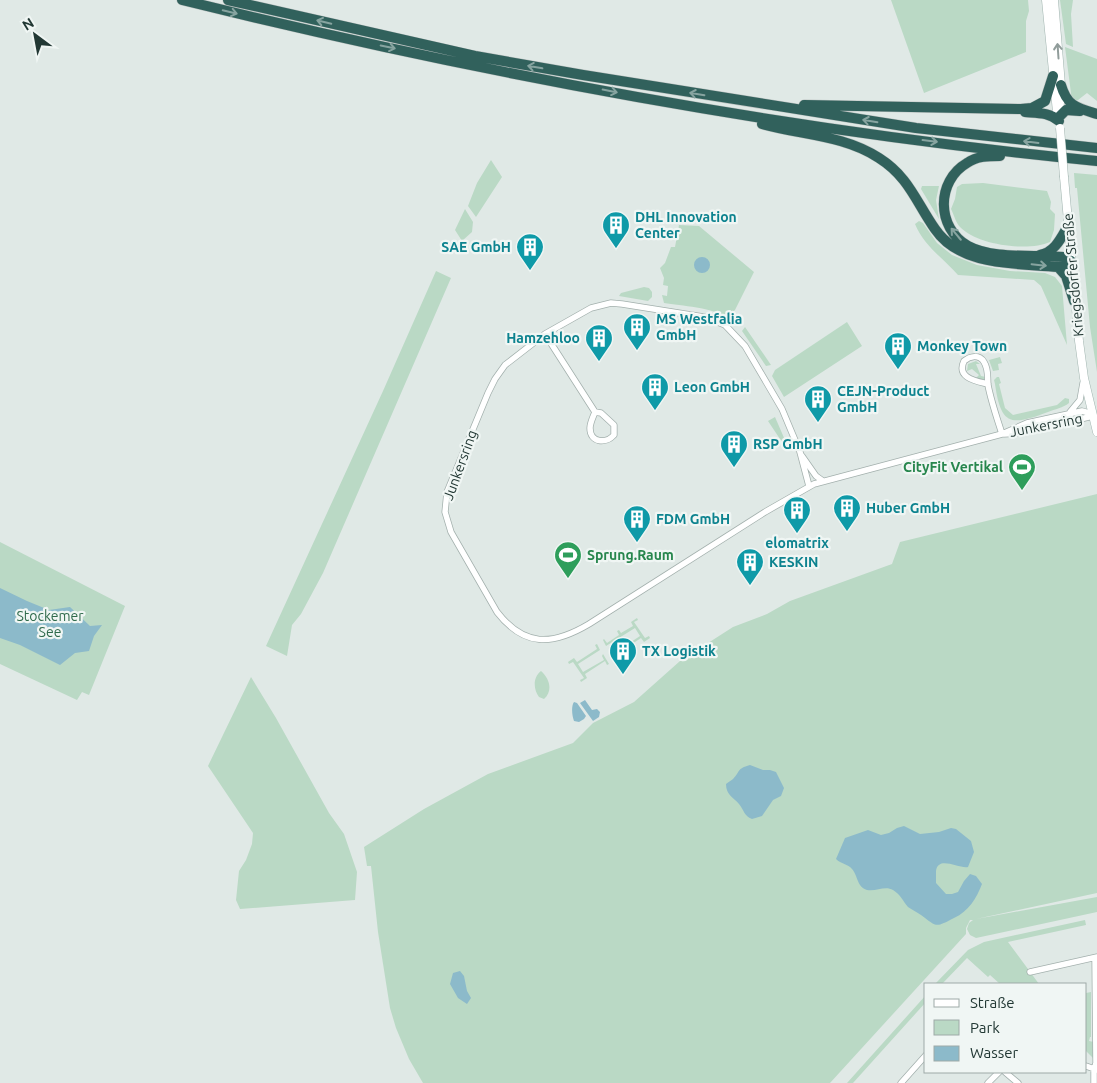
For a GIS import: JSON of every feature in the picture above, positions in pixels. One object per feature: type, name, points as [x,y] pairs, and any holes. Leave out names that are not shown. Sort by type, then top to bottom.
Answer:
[{"type":"highway","points":[[182,0],[474,66],[725,113],[919,140],[1097,161]]},
{"type":"highway","points":[[228,0],[475,56],[745,102],[916,128],[1097,148]]},
{"type":"highway","points":[[997,110],[1032,108],[1042,103],[1048,93],[1052,76]]},
{"type":"highway","points":[[1061,85],[1064,96],[1068,101],[1094,113]]},
{"type":"highway","points":[[745,102],[864,108],[997,110],[1046,113],[1059,120],[1063,111],[1069,109],[1094,113]]},
{"type":"highway","points":[[725,113],[770,126],[830,138],[865,150],[891,166],[904,180],[918,199],[934,229],[944,241],[962,253],[986,260],[1058,267],[1071,261],[1063,257],[986,252],[968,246],[960,240],[946,218],[944,201],[946,187],[955,172],[967,162],[983,156],[1067,158]]},
{"type":"highway","points":[[1034,256],[1048,252],[1055,247],[1068,226]]},
{"type":"highway","points":[[1058,267],[1066,276],[1074,301]]},
{"type":"main road","name":"Kriegsdorfer Straße","points":[[1046,0],[1052,76],[1059,120],[1074,301],[1084,378],[1097,432]]},
{"type":"main road","name":"Kriegsdorfer Straße","points":[[1054,0],[1061,85],[1059,120]]},
{"type":"street","name":"Junkersring","points":[[809,486],[800,452],[782,409],[757,365],[738,337],[725,325],[704,317],[611,303],[584,311],[546,334],[505,365],[495,379],[447,492],[445,512],[451,532],[497,612],[505,622],[515,631],[530,637],[543,640],[558,638],[577,631],[770,508],[809,486],[1002,434],[1027,423],[1082,411],[1089,412],[1093,416]]},
{"type":"street","points":[[546,334],[595,412],[601,413],[614,425],[614,435],[610,440],[604,442],[596,440],[592,435],[590,427],[595,412]]},
{"type":"street","points":[[988,384],[966,377],[962,369],[964,361],[972,356],[983,360],[1002,434]]},
{"type":"street","name":"Junkersring","points":[[1067,414],[1075,408],[1080,400],[1084,378]]},
{"type":"street","name":"Junkersring","points":[[1002,434],[1021,433],[1093,416]]},
{"type":"street","name":"Junkersring","points":[[800,452],[816,476],[823,481]]},
{"type":"street","points":[[1030,972],[1096,958],[1096,1063],[1094,1083]]},
{"type":"street","points":[[901,1083],[924,1057]]},
{"type":"street","points":[[988,1083],[998,1073]]},
{"type":"street","points":[[1007,1073],[1018,1083]]},
{"type":"green space","points":[[891,0],[1028,0],[1026,52],[924,93]]},
{"type":"green space","points":[[1060,0],[1073,0],[1071,14],[1073,47],[1066,44]]},
{"type":"green space","points":[[1065,47],[1097,59],[1097,101],[1087,93],[1078,100],[1072,101]]},
{"type":"green space","points":[[491,160],[502,177],[476,217],[468,206],[477,183]]},
{"type":"green space","points":[[1074,173],[1097,175],[1097,372],[1090,327]]},
{"type":"green space","points":[[983,183],[1047,191],[1051,202],[1050,209],[1055,214],[1054,230],[1050,242],[1029,246],[1003,245],[978,238],[960,227],[951,209],[957,187],[962,184]]},
{"type":"green space","points":[[922,186],[939,186],[936,200],[939,219],[921,189]]},
{"type":"green space","points":[[465,209],[473,222],[472,232],[462,241],[455,230]]},
{"type":"green space","points":[[919,221],[923,223],[937,243],[952,255],[977,265],[1010,271],[1045,273],[1055,277],[1062,286],[1067,345],[1041,286],[1034,280],[958,275],[923,239],[915,224]]},
{"type":"green space","points":[[679,225],[699,226],[754,272],[735,310],[727,318],[714,311],[664,303],[662,295],[667,296],[668,286],[663,285],[664,278],[660,268],[665,263],[671,247],[675,247]]},
{"type":"green space","points":[[436,271],[451,278],[323,573],[301,614],[292,625],[287,656],[266,646]]},
{"type":"green space","points":[[644,287],[649,288],[652,292],[652,297],[648,301],[619,296],[621,293]]},
{"type":"green space","points":[[847,322],[862,346],[784,397],[772,376],[775,370]]},
{"type":"green space","points":[[745,327],[771,365],[766,366],[742,331]]},
{"type":"green space","points":[[1000,357],[1002,363],[998,364],[999,370],[993,371],[989,360]]},
{"type":"green space","points":[[976,361],[980,364],[976,364],[981,376],[986,377],[983,380],[975,379],[979,375],[972,369],[967,371],[968,364]]},
{"type":"green space","points":[[999,377],[1001,383],[999,384],[1005,408],[1013,415],[1057,405],[1065,398],[1069,399],[1069,403],[1035,417],[1017,420],[1010,419],[1005,415],[997,398],[994,380]]},
{"type":"green space","points":[[775,417],[788,447],[786,448],[768,421]]},
{"type":"green space","points":[[1097,494],[1097,893],[976,919],[1097,897],[1097,912],[976,938],[970,935],[967,929],[969,923],[973,920],[970,920],[966,928],[966,934],[830,1083],[423,1083],[409,1059],[390,1008],[378,932],[371,866],[367,866],[364,847],[424,809],[488,774],[573,743],[593,723],[634,702],[680,661],[733,627],[767,614],[790,601],[892,564],[900,542]]},
{"type":"green space","name":"Stockemer See","points":[[0,542],[125,606],[89,695],[82,692],[77,700],[0,664]]},
{"type":"green space","points":[[637,618],[638,620],[634,622],[645,638],[649,636],[650,638],[644,642],[641,638],[629,646],[630,651],[627,647],[615,655],[617,659],[615,660],[609,651],[611,650],[614,653],[626,645],[625,640],[628,644],[640,636],[635,628],[606,646],[603,640],[607,643],[619,635],[617,631],[619,630],[621,633],[633,626],[631,622]]},
{"type":"green space","points":[[597,644],[600,650],[578,664],[583,672],[604,660],[603,654],[609,664],[607,665],[605,661],[585,674],[587,678],[581,682],[580,680],[584,678],[573,662],[569,664],[568,662],[574,658],[577,662],[597,649],[595,645]]},
{"type":"green space","points":[[541,671],[547,678],[549,685],[549,692],[544,699],[539,697],[535,687],[536,676]]},
{"type":"green space","points":[[251,677],[329,813],[344,834],[357,872],[355,900],[240,909],[236,900],[239,871],[246,860],[252,844],[253,833],[208,766]]},
{"type":"green space","points":[[1085,920],[1086,925],[1008,942],[1038,983],[999,983],[990,975],[988,977],[967,958],[943,983],[936,983],[968,950],[984,942]]},
{"type":"green space","points":[[1091,992],[1091,1037],[1089,1041],[1094,1042],[1094,1059],[1087,1052],[1087,993]]},
{"type":"green space","points":[[924,997],[924,1004],[853,1083],[847,1083]]},
{"type":"water","points":[[702,257],[708,259],[710,265],[708,271],[702,273],[696,271],[694,265],[696,259]]},
{"type":"water","name":"Stockemer See","points":[[0,588],[49,610],[70,607],[90,626],[102,625],[94,636],[89,651],[75,653],[60,665],[20,645],[0,638]]},
{"type":"water","points":[[585,700],[592,710],[597,709],[600,712],[599,717],[593,721],[580,703]]},
{"type":"water","points":[[574,702],[577,703],[586,716],[579,722],[573,719],[572,708]]},
{"type":"water","points":[[750,765],[776,772],[784,788],[781,796],[773,800],[762,816],[752,819],[746,815],[726,788],[726,784],[741,769]]},
{"type":"water","points":[[904,826],[920,834],[939,832],[951,828],[956,829],[971,841],[974,852],[968,867],[941,864],[936,871],[936,883],[946,894],[958,892],[970,874],[976,876],[982,884],[968,908],[939,925],[933,924],[908,907],[893,890],[884,888],[864,889],[859,884],[852,869],[836,859],[845,838],[868,830],[881,835]]},
{"type":"water","points":[[460,971],[464,976],[467,991],[471,998],[467,1004],[458,998],[450,984],[453,973]]},
{"type":"place","name":"DHL Innovation Center","points":[[616,249]]},
{"type":"place","name":"SAE GmbH","points":[[530,271]]},
{"type":"place","name":"MS Westfalia GmbH","points":[[637,351]]},
{"type":"place","name":"Hamzehloo","points":[[599,362]]},
{"type":"place","name":"Monkey Town","points":[[898,370]]},
{"type":"place","name":"Leon GmbH","points":[[655,411]]},
{"type":"place","name":"CEJN-Product GmbH","points":[[818,423]]},
{"type":"place","name":"RSP GmbH","points":[[734,468]]},
{"type":"place","name":"CityFit Vertikal","points":[[1022,491]]},
{"type":"place","name":"Huber GmbH","points":[[847,532]]},
{"type":"place","name":"elomatrix","points":[[797,534]]},
{"type":"place","name":"FDM GmbH","points":[[637,543]]},
{"type":"place","name":"Sprung.Raum","points":[[568,579]]},
{"type":"place","name":"KESKIN","points":[[750,586]]},
{"type":"place","name":"TX Logistik","points":[[623,675]]}]
